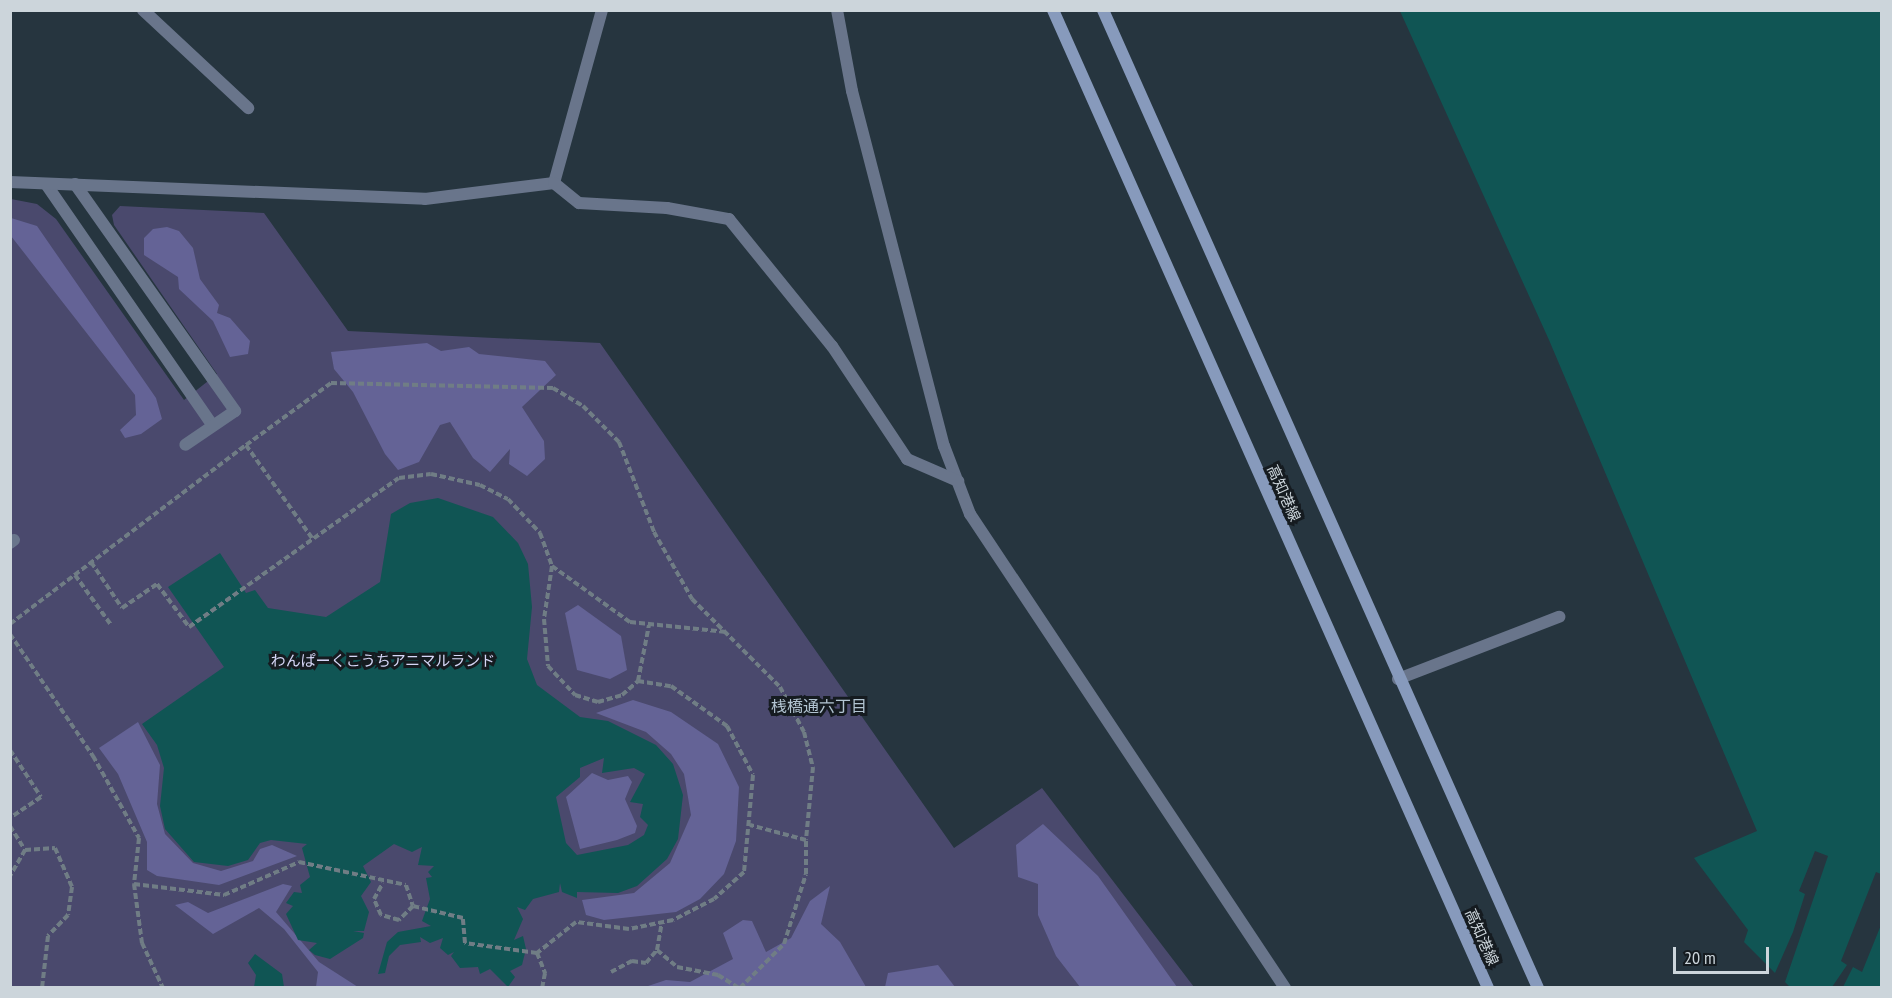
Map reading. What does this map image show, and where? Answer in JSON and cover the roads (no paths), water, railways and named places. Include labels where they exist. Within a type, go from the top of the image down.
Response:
[{"type":"main road","name":"高知港線","points":[[1053,10],[1488,987]]},
{"type":"main road","name":"高知港線","points":[[1103,10],[1398,679],[1538,987]]},
{"type":"street","points":[[143,10],[248,108]]},
{"type":"street","points":[[554,183],[602,10]]},
{"type":"street","points":[[837,10],[855,103],[958,482],[970,514],[1285,987]]},
{"type":"street","points":[[10,182],[425,199],[554,183],[579,203],[667,208],[729,219],[832,345],[907,459],[958,482]]},
{"type":"street","points":[[46,184],[212,426]]},
{"type":"street","points":[[75,184],[235,411],[184,445]]},
{"type":"street","points":[[1398,679],[1559,617]]},
{"type":"district","name":"桟橋通六丁目","points":[[819,706]]},
{"type":"park label","name":"わんぱーくこうちアニマルランド","points":[[383,661]]}]
